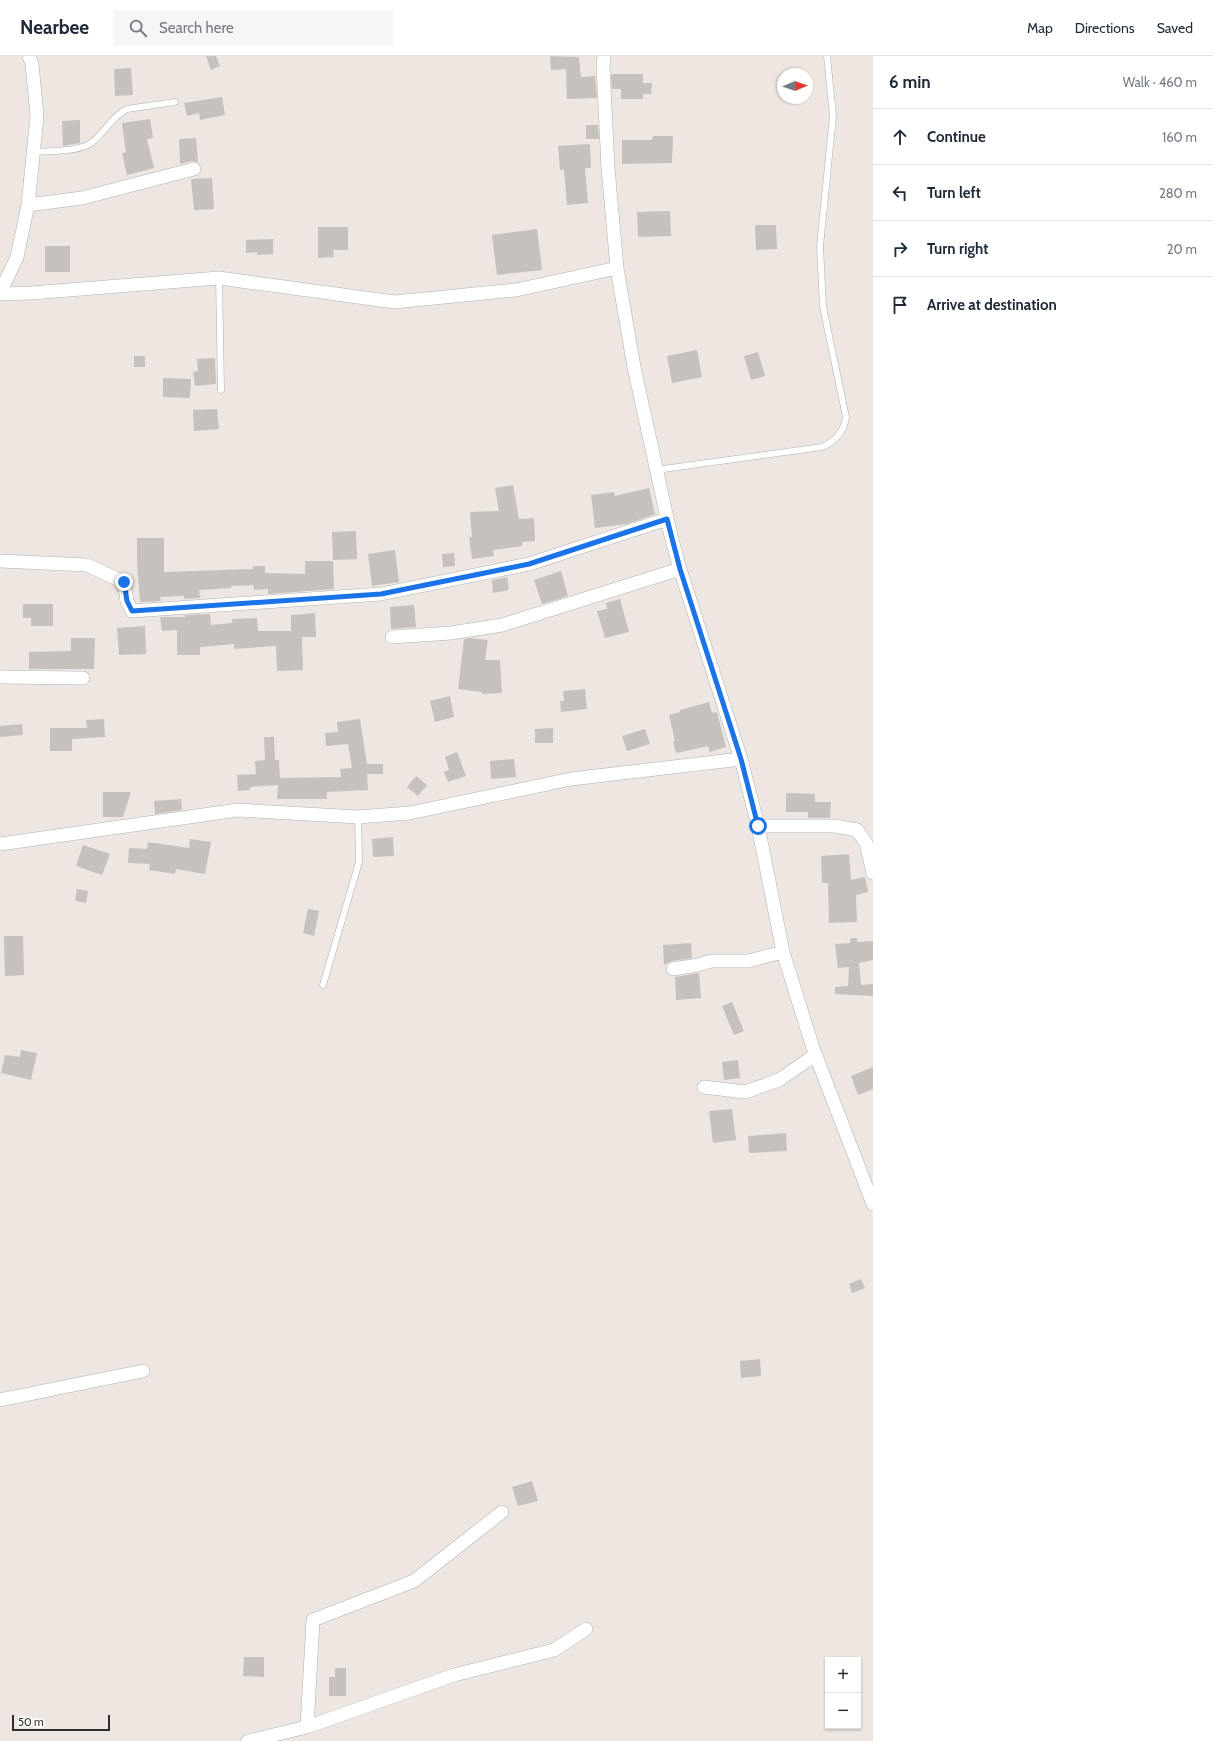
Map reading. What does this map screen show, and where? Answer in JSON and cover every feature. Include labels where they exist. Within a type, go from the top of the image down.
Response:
[{"type":"street","points":[[29,56],[32,64],[37,116],[28,204],[18,257],[0,294],[31,293],[219,278],[394,302],[516,290],[617,268]]},
{"type":"street","points":[[604,56],[603,66],[608,168],[617,268],[634,367],[667,519],[680,569],[741,759],[758,826],[783,952],[815,1055],[873,1204]]},
{"type":"street","points":[[28,204],[82,198],[194,169]]},
{"type":"street","points":[[0,561],[87,565],[124,582],[127,601],[132,611],[169,609],[381,594],[529,564],[667,519]]},
{"type":"street","points":[[392,637],[451,633],[502,624],[680,569]]},
{"type":"street","points":[[0,677],[83,678]]},
{"type":"street","points":[[0,844],[238,810],[358,817],[410,813],[570,779],[741,759]]},
{"type":"street","points":[[758,826],[835,826],[856,830],[869,843],[873,873]]},
{"type":"street","points":[[673,969],[698,965],[711,961],[748,961],[783,952]]},
{"type":"street","points":[[704,1087],[745,1092],[780,1080],[815,1055]]},
{"type":"street","points":[[0,1400],[143,1371]]},
{"type":"street","points":[[307,1726],[313,1620],[414,1581],[502,1512]]},
{"type":"street","points":[[248,1741],[307,1726],[454,1675],[554,1650],[586,1629]]},
{"type":"lane","points":[[656,470],[822,447],[835,440],[843,429],[846,417],[823,307],[821,253],[833,116],[827,56]]},
{"type":"lane","points":[[33,152],[83,147],[92,142],[112,119],[122,111],[175,102]]},
{"type":"lane","points":[[219,278],[221,390]]},
{"type":"lane","points":[[323,985],[359,862],[358,817]]},
{"type":"building","points":[[206,56],[216,56],[220,66],[211,70]]},
{"type":"building","points":[[550,56],[579,57],[581,77],[595,76],[597,98],[567,99],[566,69],[551,70]]},
{"type":"building","points":[[131,68],[133,95],[115,96],[114,69]]},
{"type":"building","points":[[643,74],[643,83],[652,83],[651,94],[643,94],[643,99],[621,99],[621,89],[612,89],[611,75]]},
{"type":"building","points":[[222,97],[225,115],[200,120],[199,113],[187,116],[184,103]]},
{"type":"building","points":[[150,119],[153,138],[147,139],[154,168],[127,175],[122,153],[126,152],[122,123]]},
{"type":"building","points":[[80,120],[80,143],[63,146],[62,121]]},
{"type":"building","points":[[586,125],[598,125],[599,139],[586,139]]},
{"type":"building","points":[[653,136],[673,136],[672,163],[622,164],[622,140],[652,140]]},
{"type":"building","points":[[196,138],[198,162],[192,161],[180,164],[179,139]]},
{"type":"building","points":[[590,144],[591,168],[585,168],[588,203],[567,205],[564,170],[560,170],[558,146]]},
{"type":"building","points":[[212,178],[214,209],[194,210],[191,179]]},
{"type":"building","points":[[670,211],[671,236],[638,237],[637,212]]},
{"type":"building","points":[[755,225],[776,225],[777,249],[756,250]]},
{"type":"building","points":[[318,227],[348,227],[348,250],[333,250],[334,257],[318,258]]},
{"type":"building","points":[[537,229],[542,270],[497,275],[492,235]]},
{"type":"building","points":[[273,239],[273,254],[257,255],[257,252],[246,253],[246,240]]},
{"type":"building","points":[[45,246],[70,246],[70,272],[45,272]]},
{"type":"building","points":[[697,350],[702,377],[672,383],[667,356]]},
{"type":"building","points":[[758,352],[765,376],[751,380],[744,356]]},
{"type":"building","points":[[134,356],[145,356],[145,367],[134,367]]},
{"type":"building","points":[[215,358],[216,384],[195,386],[193,372],[198,371],[197,359]]},
{"type":"building","points":[[163,378],[191,379],[190,398],[163,397]]},
{"type":"building","points":[[217,409],[219,429],[194,431],[193,410]]},
{"type":"building","points":[[513,485],[519,519],[534,518],[535,541],[522,542],[522,546],[493,550],[494,556],[472,559],[469,537],[472,537],[470,512],[499,511],[495,488]]},
{"type":"building","points":[[649,488],[655,514],[627,524],[595,528],[591,495],[614,492],[615,496]]},
{"type":"building","points":[[356,531],[357,559],[333,560],[332,532]]},
{"type":"building","points":[[137,538],[164,538],[164,572],[253,569],[253,566],[265,566],[265,573],[305,574],[305,561],[333,561],[334,589],[268,594],[268,589],[254,590],[253,585],[231,586],[231,588],[199,590],[200,598],[184,599],[184,596],[160,597],[161,601],[140,602],[137,564]]},
{"type":"building","points":[[395,550],[399,582],[372,586],[368,554]]},
{"type":"building","points":[[454,553],[455,566],[443,567],[442,554]]},
{"type":"building","points":[[561,571],[568,596],[542,604],[534,580]]},
{"type":"building","points":[[507,577],[509,590],[493,593],[492,580]]},
{"type":"building","points":[[620,599],[629,632],[605,638],[597,611],[607,609],[606,603]]},
{"type":"building","points":[[23,604],[53,604],[53,626],[31,626],[31,618],[23,618]]},
{"type":"building","points":[[414,605],[416,627],[391,629],[390,607]]},
{"type":"building","points":[[315,613],[316,637],[302,637],[303,670],[277,671],[276,646],[234,649],[234,644],[200,647],[200,655],[177,655],[177,630],[162,631],[160,617],[185,617],[185,615],[210,614],[211,625],[232,623],[232,619],[257,618],[258,631],[291,631],[291,615]]},
{"type":"building","points":[[145,626],[146,654],[119,655],[117,628]]},
{"type":"building","points":[[71,638],[95,638],[94,669],[29,669],[29,652],[71,651]]},
{"type":"building","points":[[470,638],[488,640],[485,660],[500,660],[502,693],[482,694],[482,692],[458,689],[464,639]]},
{"type":"building","points":[[585,689],[587,709],[561,712],[560,701],[564,701],[563,691]]},
{"type":"building","points":[[450,696],[454,717],[435,722],[430,701]]},
{"type":"building","points":[[709,702],[712,713],[717,712],[726,747],[710,752],[708,746],[676,753],[669,715],[680,712],[680,710]]},
{"type":"building","points":[[104,719],[105,737],[72,739],[72,751],[50,751],[50,728],[87,728],[86,720]]},
{"type":"building","points":[[360,719],[367,764],[383,764],[383,774],[367,774],[368,790],[327,792],[327,799],[277,799],[278,785],[250,787],[250,790],[238,791],[237,775],[256,774],[255,761],[265,760],[264,737],[274,737],[275,760],[279,760],[280,778],[341,777],[340,769],[352,768],[348,744],[326,746],[325,733],[338,732],[337,722]]},
{"type":"building","points":[[22,724],[23,735],[0,737],[0,726]]},
{"type":"building","points":[[553,728],[553,743],[535,743],[535,729]]},
{"type":"building","points":[[645,729],[650,744],[627,751],[622,736]]},
{"type":"building","points":[[457,752],[466,776],[448,782],[444,772],[449,770],[445,757]]},
{"type":"building","points":[[514,759],[516,777],[491,779],[490,761]]},
{"type":"building","points":[[416,776],[427,785],[418,796],[407,787]]},
{"type":"building","points":[[103,792],[131,792],[123,817],[103,817]]},
{"type":"building","points":[[786,793],[815,794],[815,802],[831,802],[830,818],[808,818],[808,812],[786,812]]},
{"type":"building","points":[[181,799],[182,810],[155,814],[154,801]]},
{"type":"building","points":[[393,837],[394,856],[373,857],[372,839]]},
{"type":"building","points":[[190,839],[211,842],[205,874],[176,869],[175,874],[149,870],[150,864],[128,863],[129,848],[147,849],[148,842],[189,848]]},
{"type":"building","points":[[83,845],[110,854],[102,875],[76,866]]},
{"type":"building","points":[[849,854],[851,880],[865,877],[868,892],[856,895],[857,922],[829,923],[828,883],[822,883],[821,856]]},
{"type":"building","points":[[77,889],[88,891],[86,903],[75,901]]},
{"type":"building","points":[[308,909],[319,911],[314,936],[303,933]]},
{"type":"building","points":[[4,936],[23,936],[24,975],[5,976]]},
{"type":"building","points":[[851,938],[857,938],[857,942],[873,941],[873,960],[859,963],[861,985],[873,984],[873,996],[835,994],[835,987],[848,986],[849,967],[838,968],[835,944],[850,943]]},
{"type":"building","points":[[691,943],[692,958],[672,961],[664,965],[663,945]]},
{"type":"building","points":[[699,973],[701,998],[676,1000],[675,977]]},
{"type":"building","points":[[732,1002],[744,1031],[734,1035],[722,1006]]},
{"type":"building","points":[[21,1050],[37,1053],[31,1080],[1,1073],[5,1055],[20,1057]]},
{"type":"building","points":[[738,1060],[740,1078],[724,1080],[722,1062]]},
{"type":"building","points":[[873,1067],[873,1089],[858,1095],[851,1076]]},
{"type":"building","points":[[732,1109],[736,1140],[713,1143],[709,1111]]},
{"type":"building","points":[[786,1133],[787,1151],[749,1153],[748,1136]]},
{"type":"building","points":[[861,1279],[865,1288],[852,1293],[849,1284]]},
{"type":"building","points":[[760,1359],[761,1376],[741,1378],[740,1361]]},
{"type":"building","points":[[532,1481],[538,1501],[518,1506],[512,1487]]},
{"type":"building","points":[[244,1657],[264,1657],[264,1677],[243,1676]]},
{"type":"building","points":[[335,1668],[346,1668],[346,1696],[329,1696],[329,1677],[335,1677]]},
{"type":"route","points":[[124,582],[127,601],[132,611],[381,594],[529,564],[667,519],[680,569],[741,759],[758,826]]}]
